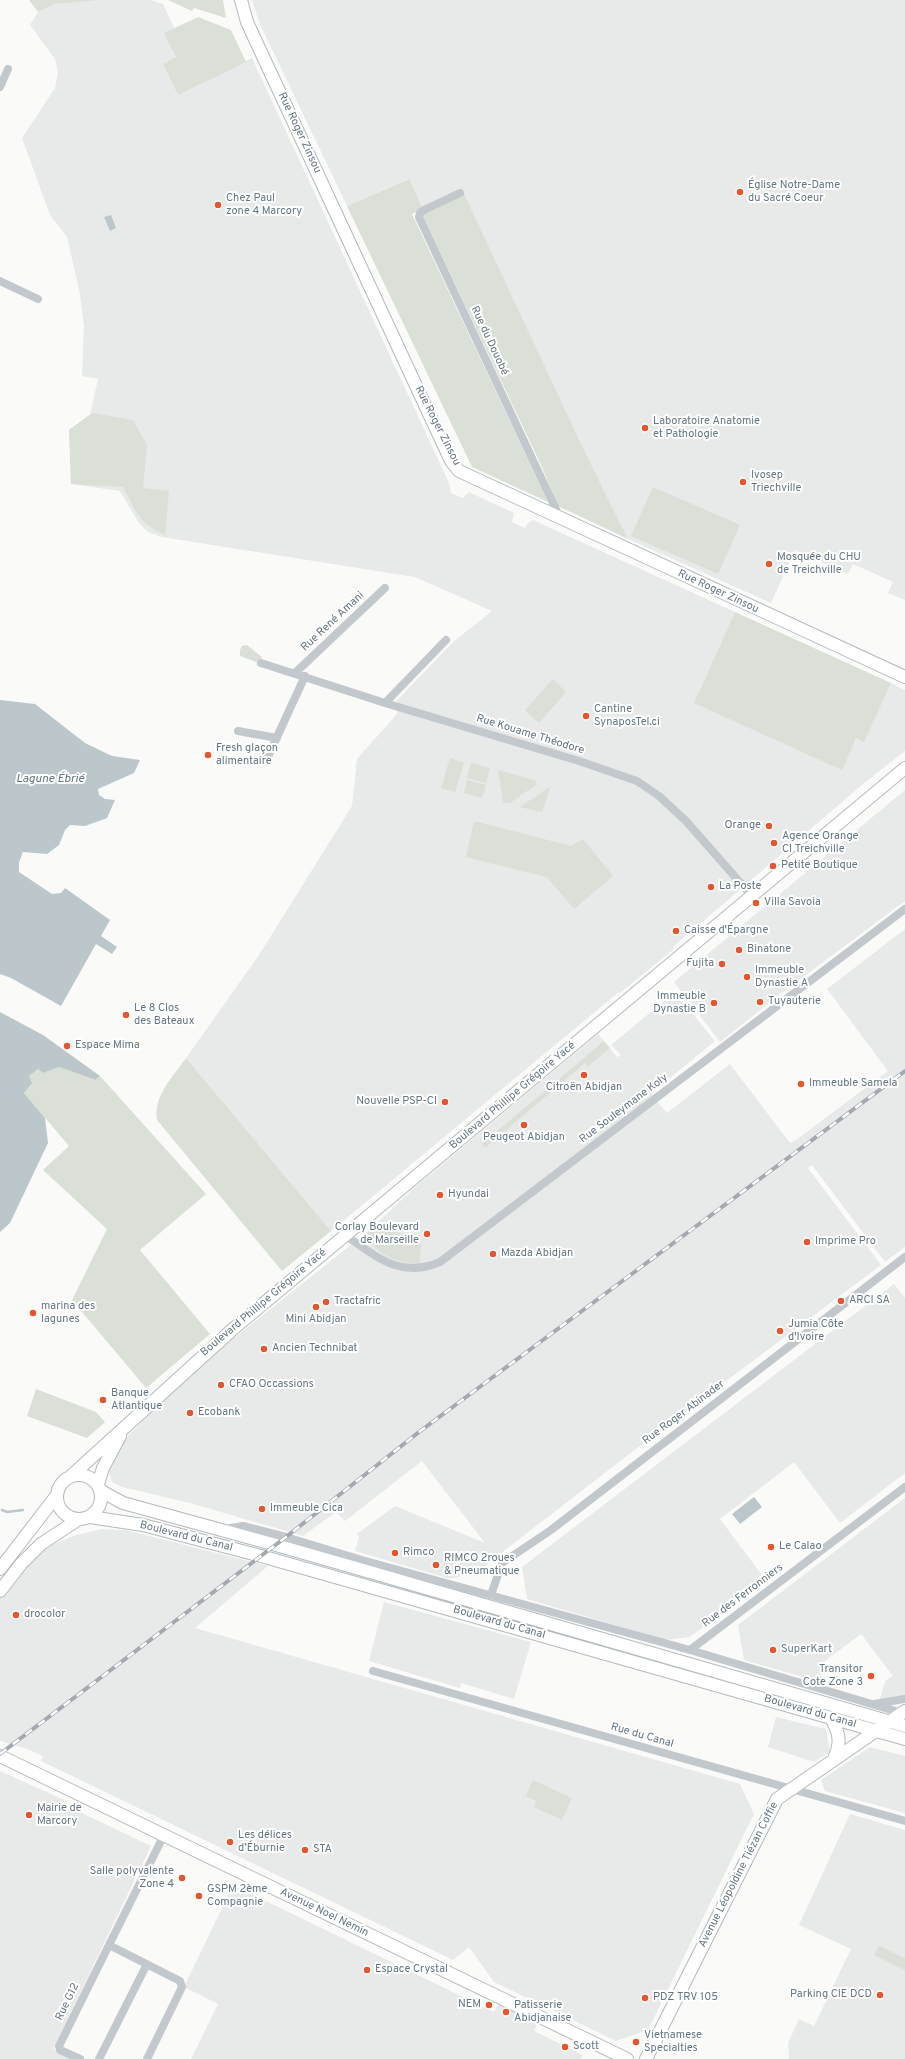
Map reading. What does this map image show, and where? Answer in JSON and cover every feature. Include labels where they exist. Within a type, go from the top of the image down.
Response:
[{"type":"main road","name":"Rue Roger Zinsou","points":[[241,0],[247,22],[451,461],[459,470],[468,476],[560,519],[905,677]]},
{"type":"main road","name":"Boulevard Phillipe Grégoire Yacé","points":[[70,1476],[233,1329],[905,768]]},
{"type":"main road","name":"Boulevard Phillipe Grégoire Yacé","points":[[100,1488],[105,1463],[124,1428]]},
{"type":"main road","points":[[0,1569],[57,1496],[61,1484],[70,1476],[89,1476],[100,1488],[100,1506],[85,1518],[41,1544],[21,1564],[0,1591]]},
{"type":"main road","name":"Boulevard du Canal","points":[[100,1488],[123,1503],[905,1726]]},
{"type":"main road","points":[[57,1496],[61,1509],[66,1515],[85,1518]]},
{"type":"main road","name":"Boulevard du Canal","points":[[85,1518],[144,1525],[254,1554],[905,1739]]},
{"type":"main road","name":"Avenue Léopoldine Tiézan Coffie","points":[[646,2059],[777,1799],[904,1713]]},
{"type":"main road","points":[[831,1718],[838,1730],[840,1739],[839,1748],[834,1759]]},
{"type":"main road","name":"Avenue Noel Nemin","points":[[0,1756],[627,2059]]},
{"type":"street","points":[[0,87],[8,69]]},
{"type":"street","name":"Rue du Douobé","points":[[460,193],[424,210],[420,213],[419,217],[560,519]]},
{"type":"street","points":[[0,281],[38,299]]},
{"type":"street","name":"Rue René Amani","points":[[295,673],[385,588]]},
{"type":"street","points":[[385,703],[446,640]]},
{"type":"street","name":"Rue Kouame Théodore","points":[[261,663],[385,703],[579,761],[637,781],[668,803],[686,821],[752,896]]},
{"type":"street","points":[[266,761],[305,676]]},
{"type":"street","points":[[238,731],[277,738]]},
{"type":"street","name":"Rue Souleymane Koly","points":[[345,1235],[397,1267],[422,1268],[440,1262],[905,910]]},
{"type":"street","name":"Rue Roger Abinader","points":[[491,1595],[502,1563],[551,1530],[905,1257]]},
{"type":"street","name":"Rue des Ferronniers","points":[[690,1650],[905,1487]]},
{"type":"street","name":"Boulevard du Canal","points":[[218,1530],[245,1526],[690,1650],[904,1713]]},
{"type":"street","name":"Rue du Canal","points":[[373,1670],[790,1790],[905,1821]]},
{"type":"street","points":[[871,1704],[905,1699]]},
{"type":"street","name":"Rue G12","points":[[80,2059],[60,2050],[59,2046],[164,1835]]},
{"type":"street","points":[[109,1945],[180,1981],[182,1987],[147,2059]]},
{"type":"street","points":[[99,2059],[147,1964]]},
{"type":"shaded area","points":[[29,0],[102,0],[55,4],[38,12]]},
{"type":"shaded area","points":[[102,0],[151,0],[163,4],[174,28],[165,33],[176,57],[163,64],[178,95],[252,58],[449,483],[451,493],[463,498],[469,492],[514,513],[512,522],[518,525],[525,528],[528,523],[533,520],[735,612],[698,694],[842,769],[856,738],[864,741],[891,683],[905,690],[905,751],[863,784],[673,947],[674,949],[620,993],[619,992],[331,1231],[186,1058],[259,955],[352,806],[357,759],[397,714],[397,700],[453,642],[492,611],[415,577],[162,537],[148,532],[139,523],[120,491],[71,484],[69,430],[90,415],[98,379],[82,376],[84,327],[80,294],[67,237],[50,215],[22,138],[55,88],[58,73],[55,59],[30,25],[38,12],[55,4]]},
{"type":"shaded area","points":[[168,0],[223,0],[226,18],[194,8],[192,11]]},
{"type":"shaded area","points":[[252,0],[905,0],[905,600],[888,593],[893,582],[853,564],[848,574],[795,550],[771,603],[628,539],[583,448],[462,191],[423,209],[408,179],[347,206],[259,22]]},
{"type":"shaded area","points":[[198,17],[231,30],[246,62],[178,95],[163,64],[176,57],[164,33]]},
{"type":"shaded area","points":[[409,179],[423,209],[412,214],[548,502],[472,467],[347,206]]},
{"type":"shaded area","points":[[464,194],[583,448],[628,539],[558,506],[542,467],[422,214]]},
{"type":"shaded area","points":[[92,413],[133,420],[147,445],[143,488],[169,491],[165,535],[149,526],[139,516],[123,487],[71,484],[69,430]]},
{"type":"shaded area","points":[[653,487],[740,525],[718,574],[631,536]]},
{"type":"shaded area","points":[[735,612],[891,683],[864,742],[856,738],[842,770],[694,703]]},
{"type":"shaded area","points":[[247,645],[262,657],[261,660],[256,662],[240,656],[242,646]]},
{"type":"shaded area","points":[[553,679],[566,692],[539,723],[525,710]]},
{"type":"shaded area","points":[[450,758],[464,763],[455,792],[441,788]]},
{"type":"shaded area","points":[[471,763],[490,768],[486,783],[467,778]]},
{"type":"shaded area","points":[[498,770],[534,780],[537,784],[510,803],[503,803]]},
{"type":"shaded area","points":[[467,780],[486,785],[482,798],[464,793]]},
{"type":"shaded area","points":[[551,786],[542,812],[520,807]]},
{"type":"shaded area","points":[[905,790],[905,901],[779,995],[720,1042],[674,982]]},
{"type":"shaded area","points":[[474,821],[571,846],[583,839],[613,876],[574,909],[547,877],[466,857]]},
{"type":"shaded area","points":[[905,929],[905,1247],[885,1262],[812,1165],[808,1168],[881,1265],[650,1438],[478,1571],[455,1578],[447,1578],[355,1551],[359,1537],[357,1534],[395,1506],[485,1543],[422,1461],[345,1521],[336,1512],[303,1536],[190,1503],[122,1487],[112,1482],[108,1470],[121,1443],[188,1375],[372,1228],[413,1189],[598,1034],[617,1057],[621,1055],[611,1045],[675,992],[715,1041],[652,1093],[654,1098],[667,1113],[730,1064],[790,1143],[796,1140],[888,1071],[827,989]]},
{"type":"shaded area","points":[[604,1041],[610,1048],[588,1066],[585,1063],[485,1148],[482,1144]]},
{"type":"shaded area","points":[[186,1058],[331,1231],[282,1271],[157,1120],[158,1103],[161,1095]]},
{"type":"shaded area","points":[[59,1067],[94,1080],[100,1076],[206,1194],[140,1250],[210,1334],[146,1388],[72,1300],[107,1229],[43,1170],[69,1146],[24,1093],[31,1083],[29,1076],[38,1069],[43,1073]]},
{"type":"shaded area","points":[[372,1228],[401,1233],[400,1235],[406,1242],[414,1235],[421,1244],[419,1264],[396,1260],[381,1252],[375,1247],[367,1233]]},
{"type":"shaded area","points":[[894,1284],[905,1298],[905,1473],[840,1523],[794,1462],[720,1519],[765,1579],[690,1637],[665,1640],[527,1599],[522,1567]]},
{"type":"shaded area","points":[[36,1389],[96,1412],[105,1422],[87,1438],[27,1416]]},
{"type":"shaded area","points":[[905,1498],[905,1696],[880,1699],[885,1681],[893,1676],[861,1634],[825,1661],[820,1682],[744,1660],[738,1625]]},
{"type":"shaded area","points":[[102,1529],[125,1530],[268,1566],[195,1628],[740,1784],[754,1814],[648,2030],[616,2041],[494,1982],[469,1947],[453,1960],[41,1761],[43,1756],[27,1749],[0,1741],[0,1596],[36,1555],[54,1544],[73,1536]]},
{"type":"shaded area","points":[[384,1602],[531,1642],[514,1699],[461,1683],[460,1688],[369,1661]]},
{"type":"shaded area","points":[[776,1717],[826,1729],[830,1752],[814,1762],[768,1747]]},
{"type":"shaded area","points":[[870,1747],[905,1756],[905,1813],[825,1791],[821,1780]]},
{"type":"shaded area","points":[[0,1771],[64,1800],[63,1804],[151,1846],[53,2049],[74,2059],[0,2059]]},
{"type":"shaded area","points":[[533,1780],[572,1798],[562,1820],[534,1807],[536,1801],[526,1796]]},
{"type":"shaded area","points":[[850,1814],[905,1830],[905,2059],[789,2059],[788,2043],[799,2019],[814,2026],[851,1949],[799,1925]]},
{"type":"shaded area","points":[[233,1885],[494,2012],[498,2004],[538,2023],[534,2031],[583,2055],[580,2059],[191,2059],[218,2004],[184,1987]]},
{"type":"shaded area","points":[[879,1946],[905,1958],[905,1970],[874,1955]]},
{"type":"water","points":[[111,215],[116,228],[110,231],[104,217]]},
{"type":"water","name":"Lagune Ébrié","points":[[0,700],[35,704],[85,743],[112,756],[140,760],[134,773],[98,789],[99,795],[105,799],[115,800],[107,818],[85,826],[70,825],[65,830],[59,845],[47,854],[23,852],[19,862],[19,872],[52,894],[61,893],[65,888],[110,920],[101,936],[117,947],[112,954],[96,944],[61,1006],[11,978],[0,974]]},
{"type":"water","points":[[0,1012],[43,1035],[100,1076],[95,1080],[59,1067],[43,1073],[38,1069],[29,1076],[32,1083],[24,1093],[45,1118],[48,1143],[10,1223],[0,1232]]},
{"type":"water","points":[[754,1497],[762,1507],[740,1524],[732,1514]]},
{"type":"waterway","points":[[2,1510],[7,1512],[23,1510]]},
{"type":"railway","points":[[0,1754],[286,1537],[419,1432],[905,1071]]},
{"type":"place","name":"Église Notre-Dame du Sacré Coeur","points":[[740,192]]},
{"type":"place","name":"Chez Paul zone 4 Marcory","points":[[218,205]]},
{"type":"place","name":"Laboratoire Anatomie et Pathologie","points":[[645,428]]},
{"type":"place","name":"Ivosep Triechville","points":[[743,482]]},
{"type":"place","name":"Mosquée du CHU de Treichville","points":[[769,564]]},
{"type":"place","name":"Cantine SynaposTel.ci","points":[[586,716]]},
{"type":"place","name":"Fresh glaçon alimentaire","points":[[208,755]]},
{"type":"place","name":"Orange","points":[[769,826]]},
{"type":"place","name":"Agence Orange CI Treichville","points":[[774,843]]},
{"type":"place","name":"Petite Boutique","points":[[773,866]]},
{"type":"place","name":"La Poste","points":[[711,887]]},
{"type":"place","name":"Villa Savoia","points":[[756,903]]},
{"type":"place","name":"Caisse d'Épargne","points":[[676,931]]},
{"type":"place","name":"Binatone","points":[[739,950]]},
{"type":"place","name":"Fujita","points":[[722,964]]},
{"type":"place","name":"Immeuble Dynastie A","points":[[747,977]]},
{"type":"place","name":"Tuyauterie","points":[[760,1002]]},
{"type":"place","name":"Immeuble Dynastie B","points":[[714,1003]]},
{"type":"place","name":"Le 8 Clos des Bateaux","points":[[126,1015]]},
{"type":"place","name":"Espace Mima","points":[[67,1046]]},
{"type":"place","name":"Citroën Abidjan","points":[[584,1075]]},
{"type":"place","name":"Immeuble Samela","points":[[801,1084]]},
{"type":"place","name":"Nouvelle PSP-CI","points":[[445,1102]]},
{"type":"place","name":"Peugeot Abidjan","points":[[524,1125]]},
{"type":"place","name":"Hyundai","points":[[440,1195]]},
{"type":"place","name":"Corlay Boulevard de Marseille","points":[[427,1234]]},
{"type":"place","name":"Imprime Pro","points":[[807,1242]]},
{"type":"place","name":"Mazda Abidjan","points":[[493,1254]]},
{"type":"place","name":"ARCI SA","points":[[841,1301]]},
{"type":"place","name":"Tractafric","points":[[326,1302]]},
{"type":"place","name":"Mini Abidjan","points":[[316,1307]]},
{"type":"place","name":"marina des lagunes","points":[[33,1313]]},
{"type":"place","name":"Jumia Côte d'Ivoire","points":[[780,1331]]},
{"type":"place","name":"Ancien Technibat","points":[[264,1349]]},
{"type":"place","name":"CFAO Occassions","points":[[221,1385]]},
{"type":"place","name":"Banque Atlantique","points":[[103,1400]]},
{"type":"place","name":"Ecobank","points":[[190,1413]]},
{"type":"place","name":"Immeuble Cica","points":[[262,1509]]},
{"type":"place","name":"Le Calao","points":[[771,1547]]},
{"type":"place","name":"Rimco","points":[[395,1553]]},
{"type":"place","name":"RIMCO 2roues & Pneumatique","points":[[436,1565]]},
{"type":"place","name":"drocolor","points":[[16,1615]]},
{"type":"place","name":"SuperKart","points":[[773,1650]]},
{"type":"place","name":"Transitor Cote Zone 3","points":[[871,1676]]},
{"type":"place","name":"Mairie de Marcory","points":[[29,1815]]},
{"type":"place","name":"Les délices d’Éburnie","points":[[230,1842]]},
{"type":"place","name":"STA","points":[[305,1850]]},
{"type":"place","name":"Salle polyvalente Zone 4","points":[[182,1878]]},
{"type":"place","name":"GSPM 2ème Compagnie","points":[[199,1896]]},
{"type":"place","name":"Espace Crystal","points":[[367,1970]]},
{"type":"place","name":"Parking CIE DCD","points":[[880,1995]]},
{"type":"place","name":"PDZ TRV 105","points":[[645,1998]]},
{"type":"place","name":"NEM","points":[[489,2005]]},
{"type":"place","name":"Patisserie Abidjanaise","points":[[506,2012]]},
{"type":"place","name":"Vietnamese Specialties","points":[[636,2042]]},
{"type":"place","name":"Scott","points":[[565,2047]]}]
